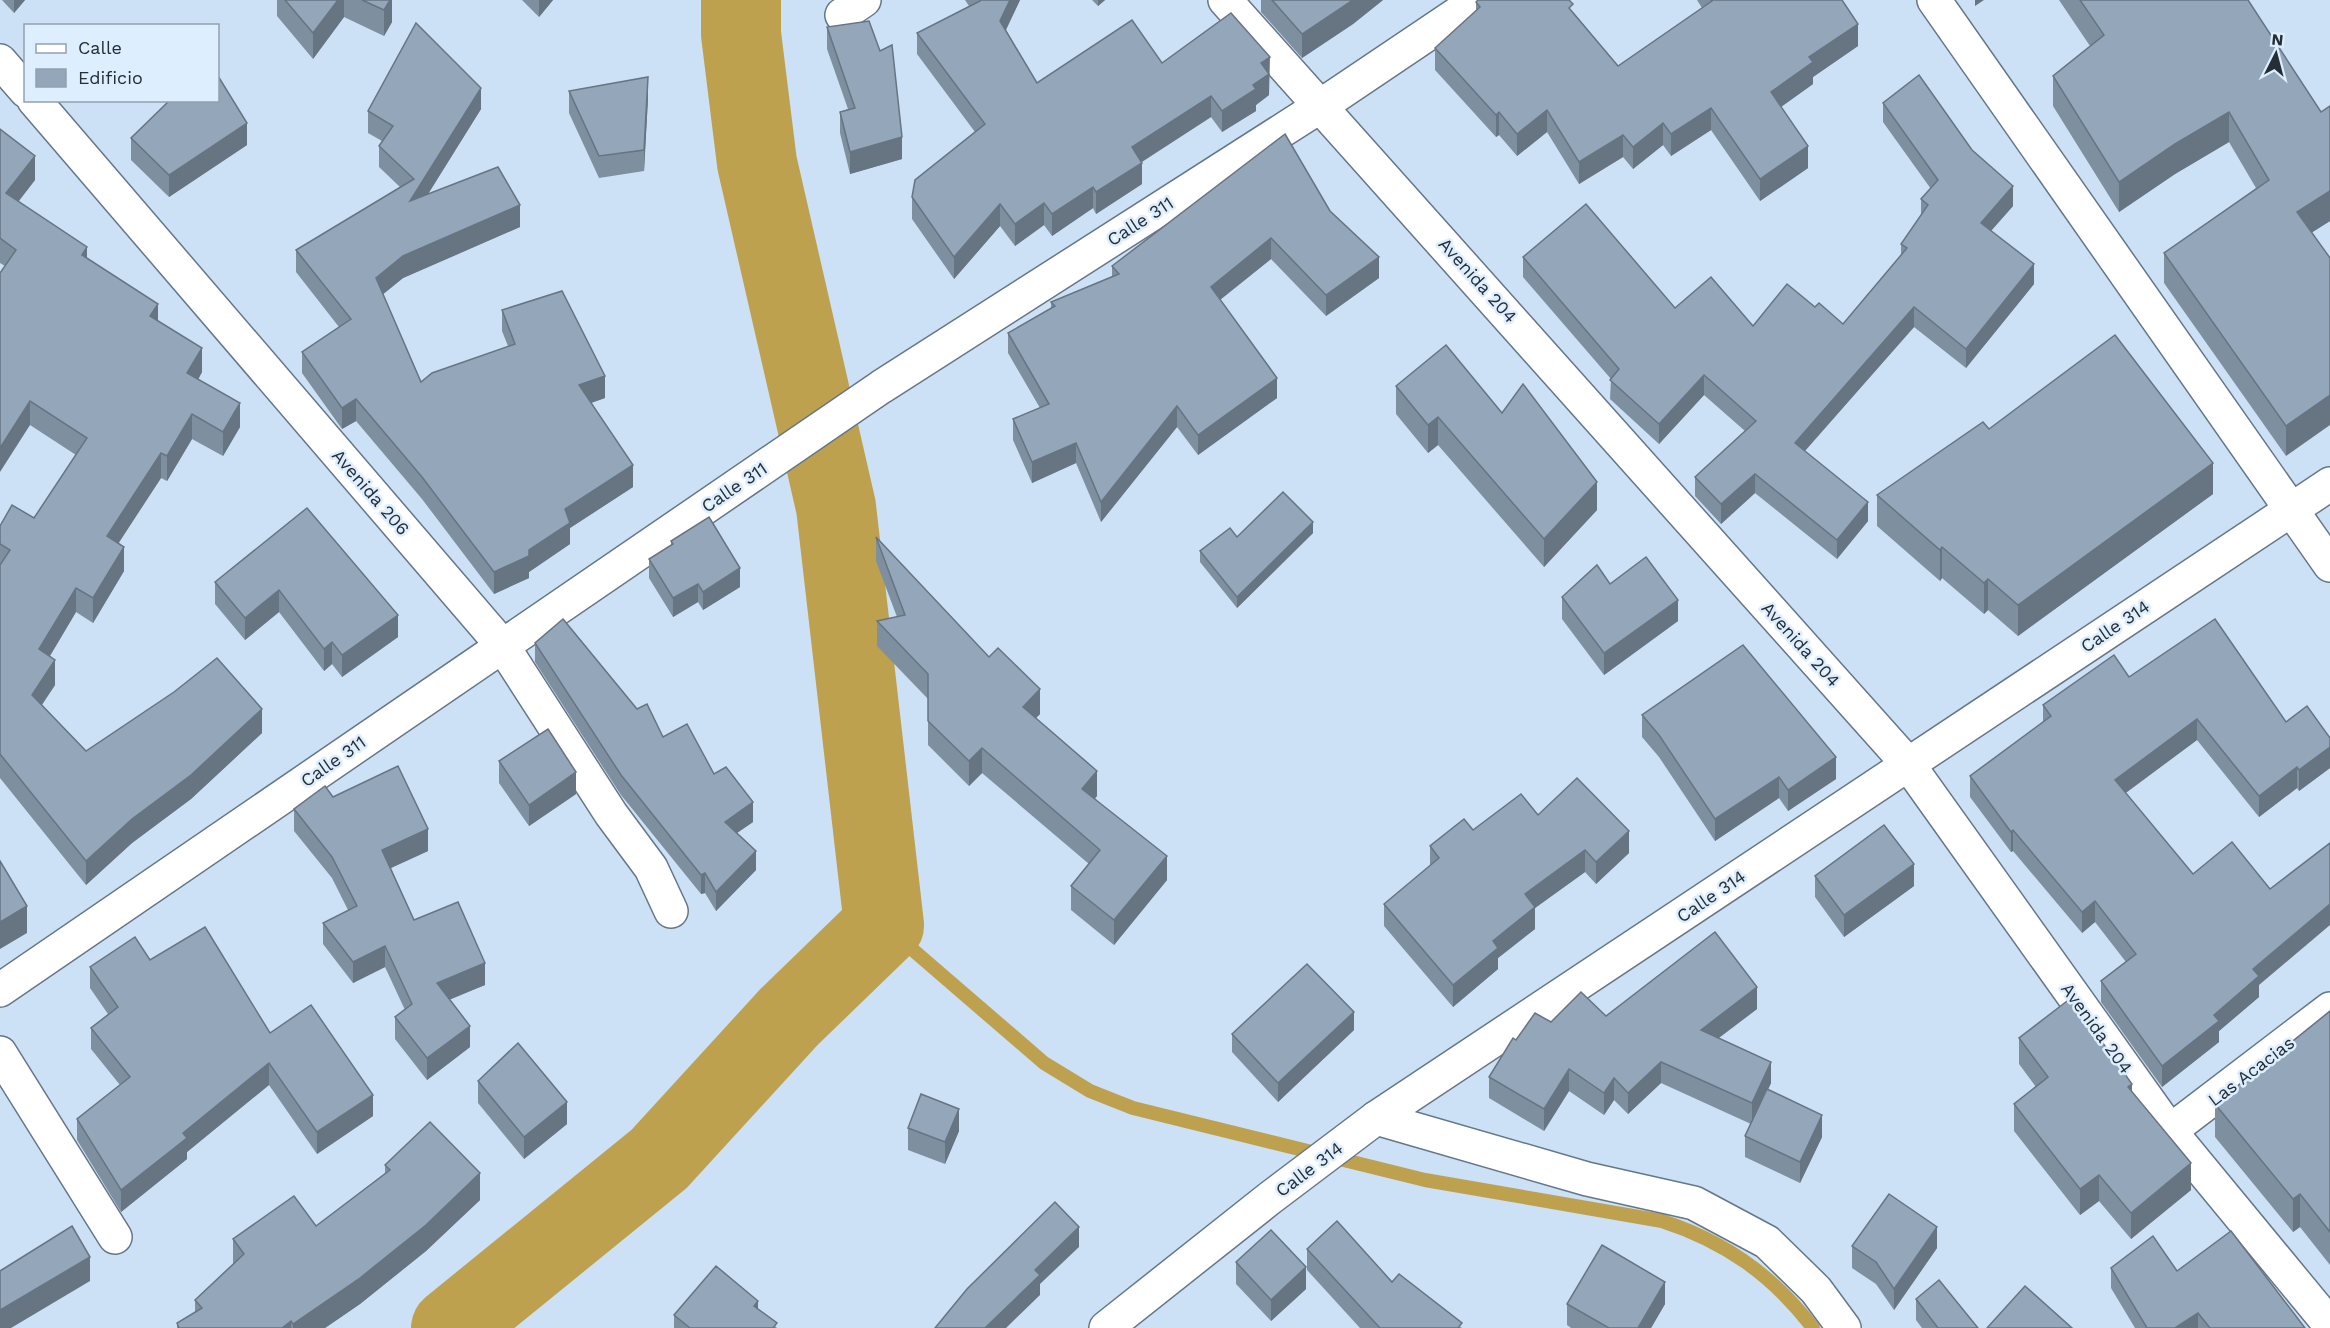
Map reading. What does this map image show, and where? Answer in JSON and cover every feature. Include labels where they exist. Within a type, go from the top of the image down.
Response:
[{"type":"street","name":"Avenida 204","points":[[1225,0],[1322,105],[1908,764],[2170,1131],[2330,1325]]},
{"type":"street","name":"Calle 311","points":[[0,990],[881,387],[1322,105],[1478,0]]},
{"type":"street","points":[[1934,0],[2330,565]]},
{"type":"street","points":[[0,61],[24,89]]},
{"type":"street","name":"Avenida 206","points":[[36,102],[502,645],[612,814],[651,868],[671,911]]},
{"type":"street","name":"Calle 314","points":[[1106,1328],[1270,1198],[1376,1118],[2330,483]]},
{"type":"street","name":"Las Acacias","points":[[2170,1131],[2330,1009]]},
{"type":"street","points":[[0,1053],[115,1237]]},
{"type":"street","points":[[1376,1118],[1587,1179],[1694,1203],[1767,1242],[1816,1290],[1844,1328]]},
{"type":"building","points":[[285,0],[338,0],[313,33]]},
{"type":"building","points":[[362,0],[390,0],[384,10]]},
{"type":"building","points":[[980,0],[1010,0],[1000,21],[1037,83],[1132,20],[1162,63],[1231,13],[1270,57],[1261,63],[1269,74],[1253,85],[1256,89],[1222,111],[1211,96],[1132,147],[1142,163],[1096,192],[1093,187],[1052,214],[1044,203],[1015,224],[1000,204],[954,257],[912,197],[915,180],[985,124],[917,33]]},
{"type":"building","points":[[1272,0],[1353,0],[1302,34]]},
{"type":"building","points":[[1478,0],[1569,0],[1573,4],[1569,8],[1618,66],[1711,0],[1842,0],[1858,24],[1809,57],[1813,62],[1771,92],[1808,146],[1760,179],[1711,108],[1671,134],[1663,123],[1633,147],[1623,135],[1579,162],[1547,110],[1517,134],[1499,112],[1496,115],[1435,48],[1480,7],[1476,2]]},
{"type":"building","points":[[2080,0],[2248,0],[2321,112],[2330,106],[2330,191],[2297,212],[2330,258],[2330,395],[2286,426],[2164,253],[2269,180],[2229,112],[2175,144],[2119,182],[2053,76],[2104,35]]},
{"type":"building","points":[[869,21],[880,51],[892,45],[902,137],[850,152],[840,112],[855,108],[827,27]]},
{"type":"building","points":[[416,23],[481,88],[410,201],[498,167],[520,205],[403,256],[376,278],[421,382],[432,373],[515,344],[502,310],[562,291],[605,376],[579,385],[633,465],[565,509],[570,523],[529,550],[529,556],[494,572],[422,477],[356,399],[342,408],[302,352],[351,319],[296,250],[414,179],[379,146],[393,126],[368,111]]},
{"type":"building","points":[[1919,75],[1972,150],[2013,186],[1981,223],[2034,264],[1966,349],[1914,307],[1795,443],[1868,502],[1837,540],[1755,474],[1721,504],[1695,477],[1756,421],[1704,375],[1659,424],[1610,380],[1619,369],[1523,257],[1586,204],[1675,308],[1711,277],[1753,326],[1787,284],[1815,307],[1819,303],[1843,324],[1907,248],[1901,244],[1928,205],[1921,199],[1938,180],[1883,103]]},
{"type":"building","points":[[648,77],[644,150],[599,156],[569,91]]},
{"type":"building","points":[[219,78],[247,123],[169,175],[131,138],[168,102],[219,102]]},
{"type":"building","points":[[0,129],[35,156],[6,193],[87,247],[82,255],[158,304],[150,316],[202,348],[187,373],[240,403],[223,432],[192,414],[167,456],[161,453],[107,536],[124,547],[93,598],[76,588],[39,649],[55,660],[32,695],[86,751],[174,692],[217,658],[262,709],[191,775],[132,819],[86,861],[0,754],[0,565],[10,550],[0,544],[0,526],[12,505],[34,518],[87,438],[30,401],[0,448],[0,273],[16,250],[0,238]]},
{"type":"building","points":[[1285,134],[1330,211],[1379,257],[1326,295],[1271,238],[1211,287],[1277,378],[1198,435],[1177,406],[1101,502],[1076,443],[1032,462],[1013,419],[1049,404],[1008,333],[1055,306],[1051,302],[1119,274],[1112,266]]},
{"type":"building","points":[[2115,335],[2213,463],[2018,605],[1988,579],[1984,583],[1942,547],[1940,550],[1877,495],[1983,422],[1989,429]]},
{"type":"building","points":[[1446,345],[1502,413],[1523,384],[1597,482],[1544,539],[1438,417],[1428,425],[1396,386]]},
{"type":"building","points":[[1283,492],[1313,522],[1237,597],[1200,551],[1230,528],[1237,537]]},
{"type":"building","points":[[307,508],[398,615],[342,655],[332,642],[324,649],[279,590],[245,618],[215,582]]},
{"type":"building","points":[[709,517],[740,568],[703,592],[698,584],[673,598],[649,559],[673,544],[671,541]]},
{"type":"building","points":[[876,537],[989,657],[998,648],[1040,689],[1023,707],[1097,771],[1082,789],[1167,856],[1114,920],[1071,886],[1100,850],[982,748],[969,761],[928,721],[928,674],[877,621],[905,615]]},
{"type":"building","points":[[1646,557],[1678,600],[1604,653],[1562,597],[1597,565],[1610,584]]},
{"type":"building","points":[[563,619],[637,709],[647,704],[663,737],[687,724],[714,774],[726,767],[753,802],[725,822],[756,851],[716,892],[705,873],[701,875],[621,775],[535,643]]},
{"type":"building","points":[[2215,619],[2286,722],[2307,706],[2330,738],[2330,747],[2299,770],[2297,767],[2259,796],[2197,719],[2115,780],[2193,874],[2232,842],[2270,889],[2330,843],[2330,904],[2253,969],[2259,976],[2214,1015],[2219,1021],[2162,1066],[2101,981],[2136,954],[2095,901],[2082,912],[2013,830],[2011,832],[1970,776],[2051,716],[2043,705],[2114,655],[2129,677]]},
{"type":"building","points":[[1743,645],[1836,757],[1788,790],[1779,777],[1715,819],[1659,735],[1642,715]]},
{"type":"building","points":[[548,729],[576,772],[529,805],[499,761]]},
{"type":"building","points":[[398,766],[428,829],[382,850],[414,920],[458,902],[485,963],[437,983],[470,1026],[427,1058],[395,1017],[412,1004],[385,946],[353,962],[323,923],[357,906],[332,857],[294,809],[325,786],[333,797]]},
{"type":"building","points":[[1577,778],[1629,831],[1596,862],[1585,850],[1525,894],[1535,907],[1493,941],[1498,948],[1453,985],[1384,904],[1439,858],[1430,846],[1464,819],[1473,830],[1521,794],[1538,815]]},
{"type":"building","points":[[1884,825],[1914,864],[1844,915],[1815,876]]},
{"type":"building","points":[[0,861],[27,906],[0,922]]},
{"type":"building","points":[[205,927],[270,1033],[311,1005],[373,1095],[317,1132],[269,1063],[183,1133],[187,1138],[121,1190],[77,1119],[130,1077],[91,1028],[118,1007],[90,967],[135,937],[150,960]]},
{"type":"building","points":[[1715,932],[1757,987],[1701,1030],[1771,1062],[1752,1103],[1661,1062],[1628,1093],[1614,1078],[1604,1093],[1569,1069],[1544,1109],[1489,1077],[1513,1038],[1516,1040],[1535,1013],[1551,1022],[1581,992],[1606,1016]]},
{"type":"building","points":[[1307,964],[1354,1012],[1278,1083],[1232,1034]]},
{"type":"building","points":[[2071,998],[2132,1084],[2128,1087],[2191,1163],[2131,1213],[2099,1175],[2080,1189],[2014,1104],[2048,1077],[2019,1038]]},
{"type":"building","points":[[2330,1011],[2330,1232],[2300,1194],[2293,1199],[2215,1104]]},
{"type":"building","points":[[518,1043],[567,1102],[524,1137],[478,1081]]},
{"type":"building","points":[[1767,1089],[1822,1115],[1800,1162],[1745,1136]]},
{"type":"building","points":[[921,1094],[959,1109],[945,1142],[908,1128]]},
{"type":"building","points":[[430,1122],[480,1173],[426,1225],[360,1278],[293,1324],[291,1321],[282,1328],[179,1328],[177,1323],[202,1308],[195,1300],[244,1254],[233,1239],[294,1196],[316,1226],[390,1170],[385,1165]]},
{"type":"building","points":[[1889,1194],[1937,1227],[1894,1289],[1876,1262],[1852,1246]]},
{"type":"building","points":[[1055,1202],[1079,1227],[1035,1270],[1040,1275],[985,1328],[935,1328],[967,1289]]},
{"type":"building","points":[[1337,1221],[1392,1282],[1399,1274],[1462,1323],[1458,1328],[1380,1328],[1307,1249]]},
{"type":"building","points":[[72,1226],[90,1257],[0,1310],[0,1271]]},
{"type":"building","points":[[1271,1230],[1306,1267],[1271,1300],[1236,1262]]},
{"type":"building","points":[[2231,1231],[2305,1328],[2210,1328],[2198,1313],[2175,1328],[2147,1328],[2111,1268],[2153,1236],[2177,1271]]},
{"type":"building","points":[[1602,1245],[1665,1282],[1638,1328],[1609,1328],[1567,1304]]},
{"type":"building","points":[[716,1266],[758,1301],[754,1306],[777,1323],[773,1328],[690,1328],[674,1315]]},
{"type":"building","points":[[1939,1280],[1978,1328],[1938,1328],[1916,1299]]},
{"type":"building","points":[[2025,1286],[2072,1328],[1987,1328]]},
{"type":"waterway","points":[[451,1328],[659,1159],[789,1017],[884,925],[836,507],[757,163],[741,34],[741,0]]},
{"type":"waterway","points":[[884,925],[1044,1063],[1090,1091],[1133,1108],[1425,1180],[1662,1221],[1706,1239],[1746,1262],[1781,1292],[1813,1328]]}]
